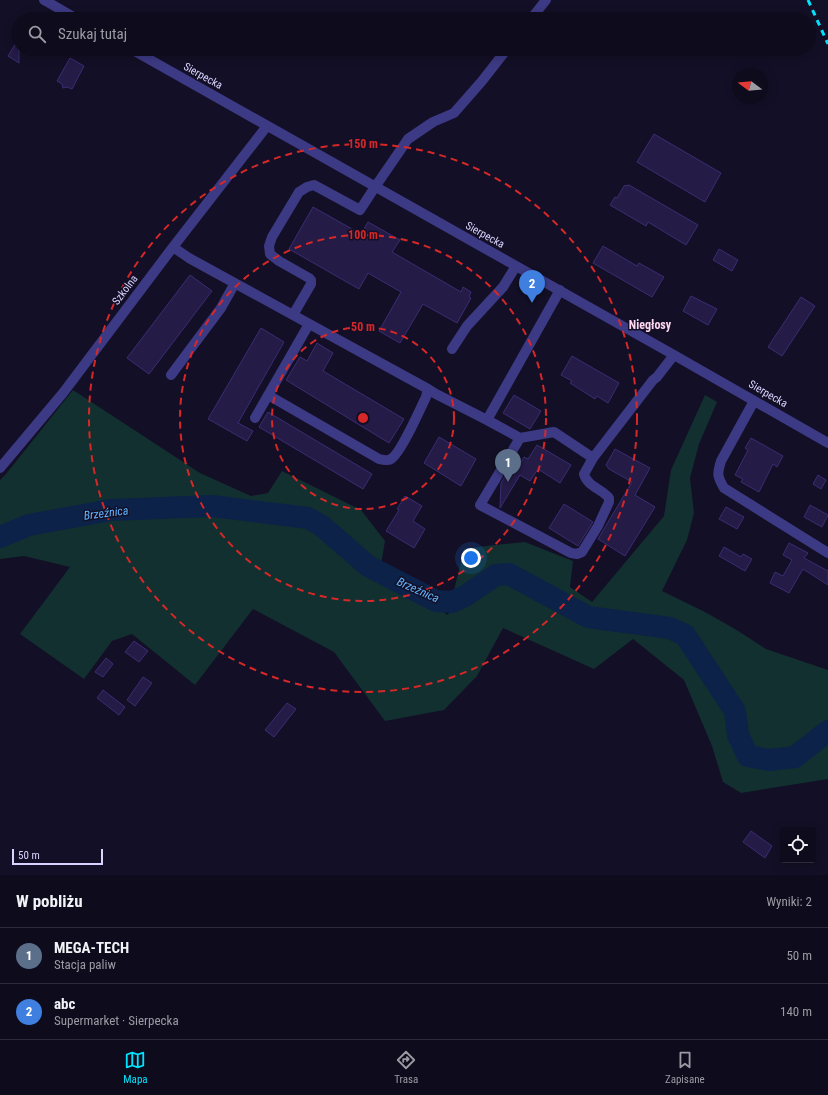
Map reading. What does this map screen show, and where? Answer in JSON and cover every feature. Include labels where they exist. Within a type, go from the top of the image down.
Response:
[{"type":"street","points":[[44,0],[65,12]]},
{"type":"street","points":[[537,12],[546,0]]},
{"type":"street","name":"Sierpecka","points":[[142,56],[560,290],[828,443]]},
{"type":"street","points":[[293,315],[311,284],[311,280],[270,254],[269,246],[272,237],[299,192],[314,185],[360,210],[408,139],[433,122],[454,113],[502,56]]},
{"type":"street","name":"Szkolna","points":[[0,468],[63,393],[173,247],[267,126]]},
{"type":"street","points":[[173,247],[189,258],[436,394],[520,438],[554,432],[593,458]]},
{"type":"street","points":[[452,349],[467,326],[503,287],[516,266]]},
{"type":"street","points":[[171,375],[221,308],[235,283]]},
{"type":"street","points":[[487,420],[560,290]]},
{"type":"street","points":[[255,418],[309,324]]},
{"type":"street","points":[[520,438],[480,505],[571,553],[577,554],[582,552],[598,526],[609,502],[609,498],[588,482],[585,479],[584,474],[593,458],[674,355]]},
{"type":"street","points":[[268,395],[379,459],[391,460],[399,451],[426,397],[428,389]]},
{"type":"street","points":[[754,401],[721,460],[718,470],[719,479],[724,488],[828,553]]},
{"type":"green space","points":[[73,390],[200,473],[251,496],[268,493],[282,471],[361,510],[385,541],[378,583],[405,588],[448,615],[464,549],[525,542],[573,561],[570,587],[592,602],[664,516],[671,470],[705,395],[717,402],[699,444],[690,478],[694,513],[687,540],[662,591],[705,612],[766,649],[828,670],[828,779],[741,793],[723,782],[712,746],[684,680],[633,639],[594,669],[503,628],[477,676],[444,710],[385,721],[334,652],[253,609],[195,685],[132,634],[112,641],[84,679],[20,634],[70,567],[24,556],[0,559],[0,480]]},
{"type":"building","points":[[12,49],[12,56],[19,56],[19,63],[8,56]]},
{"type":"building","points":[[70,58],[84,66],[72,89],[67,87],[63,88],[62,84],[57,81]]},
{"type":"building","points":[[654,134],[721,173],[705,202],[637,162]]},
{"type":"building","points":[[629,185],[698,225],[686,245],[648,222],[646,226],[610,205],[615,197],[617,198],[624,186]]},
{"type":"building","points":[[313,207],[361,234],[368,222],[400,240],[392,252],[461,292],[463,287],[471,292],[469,297],[471,298],[457,323],[423,304],[400,343],[379,331],[401,292],[368,273],[359,289],[289,249]]},
{"type":"building","points":[[603,246],[637,266],[639,263],[664,277],[652,297],[593,263]]},
{"type":"building","points":[[719,249],[738,260],[732,271],[713,260]]},
{"type":"building","points":[[190,275],[212,291],[149,374],[127,358]]},
{"type":"building","points":[[691,296],[717,309],[708,325],[683,311]]},
{"type":"building","points":[[801,297],[815,306],[782,356],[768,347]]},
{"type":"building","points":[[261,328],[284,342],[238,423],[253,431],[247,441],[208,419]]},
{"type":"building","points":[[317,343],[333,353],[323,371],[404,419],[389,443],[286,380],[300,357],[307,361]]},
{"type":"building","points":[[572,356],[619,383],[608,403],[597,396],[595,399],[570,383],[572,381],[561,375]]},
{"type":"building","points":[[514,395],[541,411],[530,429],[503,413]]},
{"type":"building","points":[[268,412],[372,474],[363,489],[259,427]]},
{"type":"building","points":[[439,437],[476,459],[461,486],[424,463]]},
{"type":"building","points":[[751,438],[783,456],[777,467],[773,464],[759,492],[741,482],[743,479],[735,475],[748,450],[745,448]]},
{"type":"building","points":[[537,445],[571,465],[560,483],[538,469],[530,481],[520,475],[500,508],[501,483],[511,466],[516,470],[524,457],[528,459]]},
{"type":"building","points":[[615,449],[650,468],[635,495],[655,507],[625,556],[598,539],[632,482],[609,469],[606,465]]},
{"type":"building","points":[[818,475],[826,480],[821,489],[813,484]]},
{"type":"building","points":[[405,496],[422,506],[413,521],[425,529],[414,548],[386,531],[399,510],[397,509]]},
{"type":"building","points":[[564,504],[593,522],[578,546],[549,528]]},
{"type":"building","points":[[810,505],[828,515],[822,527],[804,517]]},
{"type":"building","points":[[726,507],[744,517],[737,529],[719,519]]},
{"type":"building","points":[[789,543],[808,553],[804,558],[828,571],[828,585],[803,569],[789,593],[770,583],[775,572],[783,576],[792,560],[783,555]]},
{"type":"building","points":[[724,547],[741,557],[743,554],[752,559],[745,571],[719,556]]},
{"type":"building","points":[[134,641],[148,651],[139,662],[125,652]]},
{"type":"building","points":[[106,658],[113,664],[103,677],[95,672]]},
{"type":"building","points":[[143,677],[152,683],[135,706],[127,700]]},
{"type":"building","points":[[103,690],[125,707],[119,715],[97,698]]},
{"type":"building","points":[[287,703],[296,709],[274,737],[265,730]]},
{"type":"building","points":[[751,831],[772,846],[765,858],[743,842]]},
{"type":"waterway","name":"Brzeźnica","points":[[0,537],[29,525],[111,510],[212,506],[308,518],[322,526],[368,566],[436,601],[452,602],[465,596],[496,575],[509,574],[588,617],[670,628],[685,635],[735,711],[738,735],[748,756],[769,760],[795,757],[828,731]]},
{"type":"railway","points":[[808,0],[813,12]]},
{"type":"railway","points":[[816,18],[828,44]]},
{"type":"place","name":"abc","points":[[532,303]]},
{"type":"place","name":"MEGA-TECH","points":[[508,482]]},
{"type":"district","name":"Niegłosy","points":[[650,325]]}]
